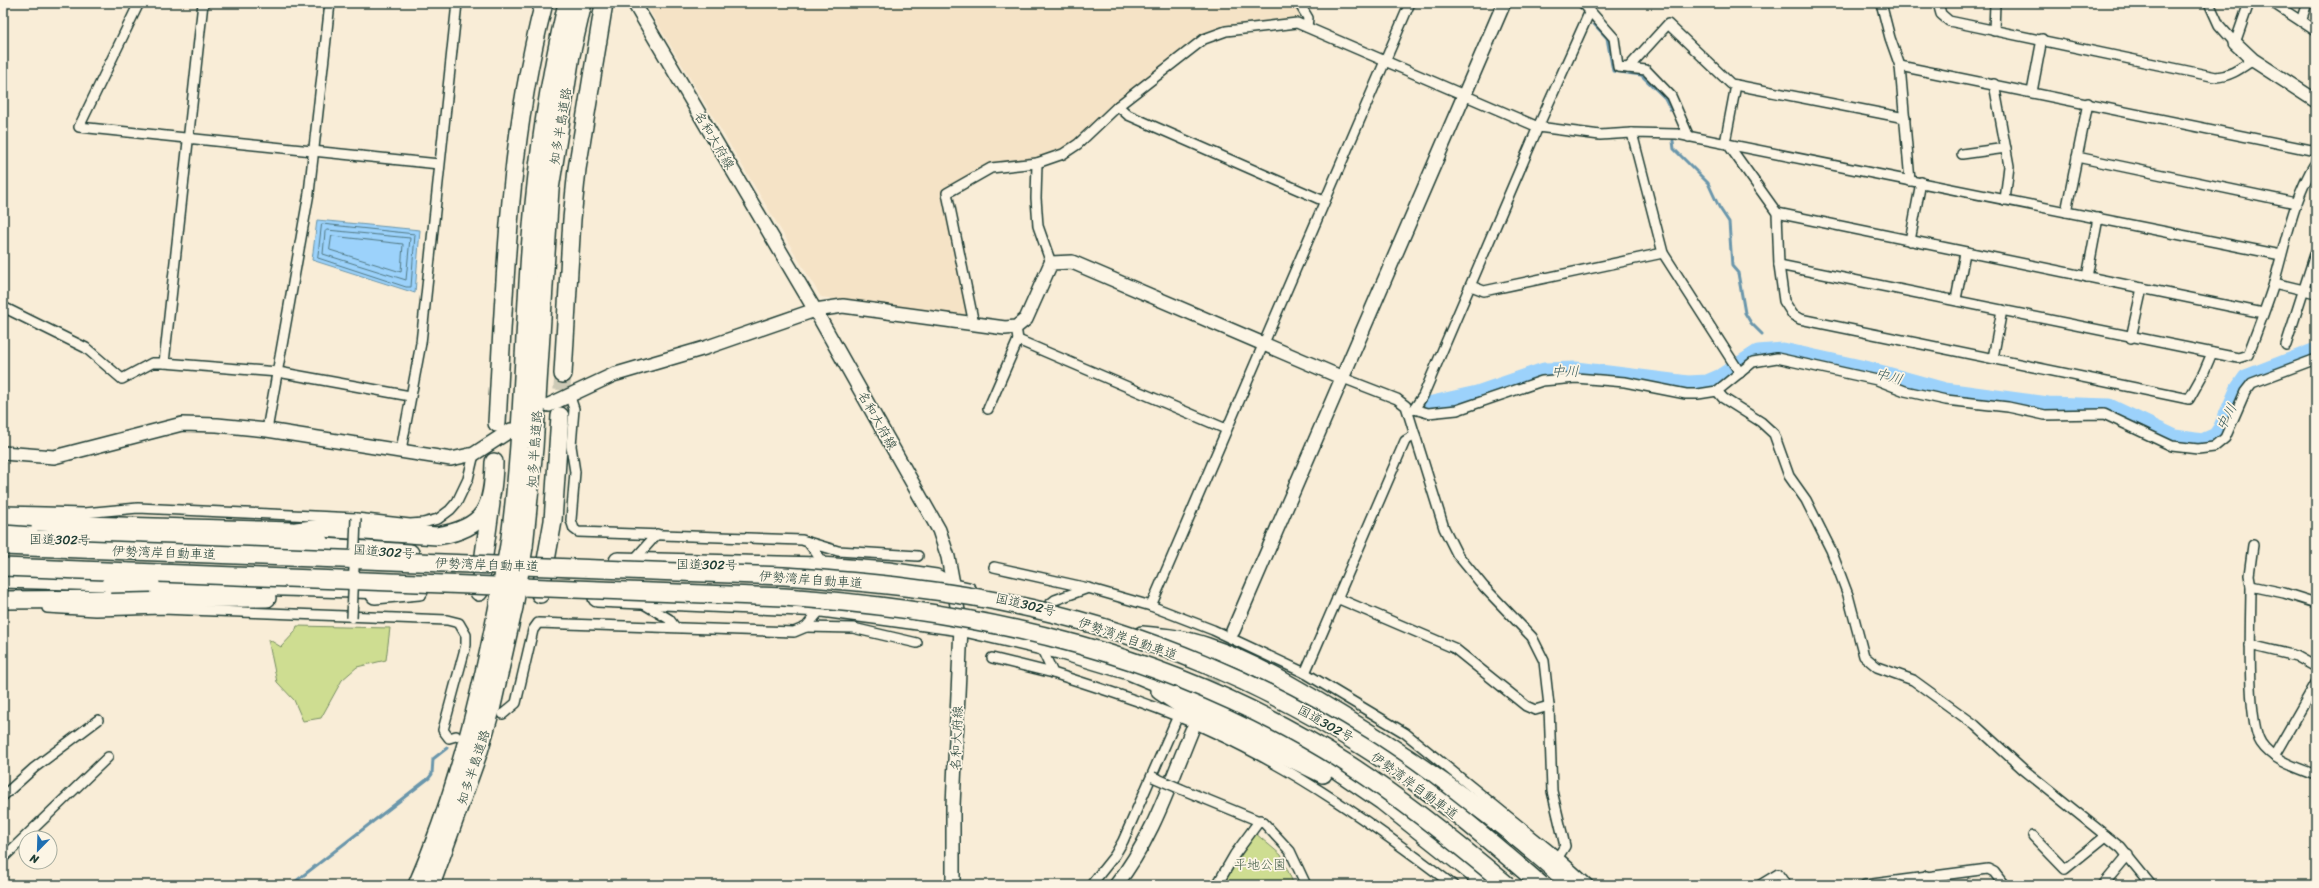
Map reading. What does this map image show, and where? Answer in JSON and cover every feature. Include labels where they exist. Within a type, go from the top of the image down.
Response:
[{"type":"highway","points":[[504,426],[506,264],[518,133],[544,3]]},
{"type":"highway","name":"知多半島道路","points":[[516,546],[531,238],[536,187],[550,92],[567,3]]},
{"type":"highway","name":"知多半島道路","points":[[432,885],[479,751],[491,710],[506,606],[534,448],[550,189],[571,55],[583,3]]},
{"type":"highway","points":[[563,374],[572,219],[577,169],[604,3]]},
{"type":"highway","points":[[540,594],[553,520],[554,411]]},
{"type":"highway","points":[[479,592],[493,491],[494,462]]},
{"type":"highway","points":[[3,519],[83,525],[292,531],[322,528],[437,536],[455,533],[475,524],[485,512],[493,491]]},
{"type":"highway","points":[[292,531],[340,548]]},
{"type":"highway","points":[[3,535],[233,554]]},
{"type":"highway","name":"国道302号","points":[[3,535],[50,540],[223,540],[390,552],[546,559],[826,567],[888,571],[936,578],[954,588],[1045,608],[1142,635],[1272,694],[1366,746],[1452,808],[1545,885]]},
{"type":"highway","name":"伊勢湾岸自動車道","points":[[3,546],[784,576],[906,587],[1033,608],[1095,624],[1154,644],[1252,686],[1312,716],[1362,746],[1402,773],[1448,808],[1541,885]]},
{"type":"highway","name":"伊勢湾岸自動車道","points":[[3,567],[724,594],[844,601],[970,619],[1037,632],[1090,646],[1161,671],[1250,709],[1296,734],[1390,792],[1437,827],[1507,885]]},
{"type":"highway","points":[[3,579],[540,594],[822,608],[962,627],[1040,645],[1129,671],[1256,724],[1319,758],[1382,801],[1488,885]]},
{"type":"highway","points":[[3,586],[331,579]]},
{"type":"highway","points":[[3,600],[346,596],[419,591]]},
{"type":"highway","name":"知多半島道路","points":[[417,885],[440,823],[465,748],[488,659],[506,606]]},
{"type":"highway","points":[[1142,635],[1176,638],[1208,647],[1257,668],[1302,690],[1394,748],[1474,806],[1570,885]]},
{"type":"highway","points":[[1129,671],[1178,703],[1312,767],[1354,792],[1406,831],[1470,885]]},
{"type":"street","points":[[139,3],[79,127],[188,140],[438,164]]},
{"type":"street","points":[[164,363],[203,3]]},
{"type":"street","points":[[267,430],[309,193],[330,3]]},
{"type":"street","points":[[401,450],[421,343],[438,164],[457,3]]},
{"type":"street","name":"名和大府線","points":[[634,3],[815,310],[939,530],[948,557],[962,627],[953,806],[953,885]]},
{"type":"street","points":[[1299,3],[1308,18],[1307,27]]},
{"type":"street","points":[[1151,606],[1263,342],[1410,3]]},
{"type":"street","points":[[1234,631],[1504,3]]},
{"type":"street","points":[[1583,3],[1614,38],[1618,67],[1646,70],[1671,96],[1689,137]]},
{"type":"street","points":[[1881,3],[1890,38],[1900,66],[1910,181]]},
{"type":"street","points":[[1938,3],[1944,19],[1994,31],[2042,39],[2216,77],[2226,76],[2253,60]]},
{"type":"street","points":[[1994,31],[1995,3]]},
{"type":"street","points":[[2209,3],[2219,25],[2253,60],[2316,101]]},
{"type":"street","points":[[2235,43],[2249,3]]},
{"type":"street","points":[[2273,3],[2316,31]]},
{"type":"street","points":[[2301,21],[2307,3]]},
{"type":"street","points":[[1558,857],[1565,846],[1552,791],[1549,706],[1544,661],[1532,637],[1457,554],[1444,528],[1415,435],[1411,410],[1423,396],[1538,127],[1590,11]]},
{"type":"street","points":[[974,324],[947,193],[991,168],[1037,163],[1063,154],[1078,144],[1118,106],[1186,51],[1217,33],[1297,23],[1384,62],[1538,127],[1600,135],[1632,133],[1677,134],[2281,255]]},
{"type":"street","points":[[1628,68],[1668,24],[1731,84],[1905,118]]},
{"type":"street","points":[[2032,92],[2042,39]]},
{"type":"street","points":[[1900,66],[2088,103],[2316,151]]},
{"type":"street","points":[[1994,84],[2010,166],[2004,200]]},
{"type":"street","points":[[1736,85],[1726,143],[1777,213],[1779,265],[1784,301],[1794,315],[1800,319],[2189,398],[2203,374],[2212,353]]},
{"type":"street","points":[[2066,212],[2088,103]]},
{"type":"street","points":[[1118,106],[1128,115],[1324,201]]},
{"type":"street","points":[[1632,133],[1663,253],[1740,373]]},
{"type":"street","points":[[1962,154],[2006,148]]},
{"type":"street","points":[[2077,158],[2296,203]]},
{"type":"street","points":[[1779,265],[1956,299],[2131,338],[2238,358],[2248,355],[2274,283],[2296,203],[2308,175],[2316,162]]},
{"type":"street","points":[[554,411],[569,394],[613,375],[705,348],[815,310],[843,306],[1005,328],[1016,327],[1026,319],[1051,263],[1038,226],[1036,198],[1037,163]]},
{"type":"street","points":[[1910,241],[1921,182]]},
{"type":"street","points":[[1777,213],[1965,253],[2263,313]]},
{"type":"street","points":[[2086,277],[2098,218]]},
{"type":"street","points":[[2286,345],[2302,290],[2316,251]]},
{"type":"street","points":[[1471,286],[1484,291],[1663,253]]},
{"type":"street","points":[[1956,299],[1965,253]]},
{"type":"street","points":[[1051,263],[1072,262],[1263,342],[1344,378],[1397,398],[1411,410],[1428,413],[1457,410],[1530,385],[1556,379],[1597,379],[1686,394],[1717,391],[1753,362],[1777,358],[1877,380],[1905,392],[1946,400],[2008,407],[2045,415],[2104,414],[2172,446],[2198,449],[2214,447],[2225,438],[2245,392],[2252,383],[2316,359]]},
{"type":"street","points":[[2274,283],[2316,293]]},
{"type":"street","points":[[2131,338],[2142,288]]},
{"type":"street","points":[[3,307],[86,348],[122,379],[152,363],[164,363],[278,372],[410,396]]},
{"type":"street","points":[[1993,358],[2002,310]]},
{"type":"street","points":[[988,409],[1018,340],[1016,327]]},
{"type":"street","points":[[1018,340],[1226,429]]},
{"type":"street","points":[[1717,391],[1723,398],[1761,422],[1774,434],[1790,476],[1809,505],[1831,550],[1848,595],[1864,656],[1877,667],[1913,680],[1969,721],[2023,769],[2128,855],[2151,885]]},
{"type":"street","points":[[569,394],[574,409],[571,446],[575,472],[570,512],[574,529],[578,532],[802,540],[838,551],[918,556]]},
{"type":"street","points":[[3,453],[54,457],[182,424],[217,425],[267,430],[451,459],[474,454],[504,426]]},
{"type":"street","points":[[1305,673],[1405,441],[1415,435]]},
{"type":"street","points":[[3,511],[84,514],[138,508],[356,518],[410,524],[438,519],[450,510],[457,502],[468,479],[474,454]]},
{"type":"street","points":[[352,618],[356,518]]},
{"type":"street","points":[[632,562],[657,534]]},
{"type":"street","points":[[808,542],[826,567]]},
{"type":"street","points":[[2253,545],[2249,575],[2251,586],[2250,645],[2254,726],[2262,743],[2274,756],[2316,775]]},
{"type":"street","points":[[994,567],[1088,588],[1151,606],[1213,630],[1305,673],[1405,733],[1558,857],[1589,885]]},
{"type":"street","points":[[2251,586],[2284,593],[2316,603]]},
{"type":"street","points":[[1045,608],[1055,600],[1088,588]]},
{"type":"street","points":[[1337,598],[1454,648],[1526,706],[1535,710],[1549,706]]},
{"type":"street","points":[[640,600],[670,619],[675,627]]},
{"type":"street","points":[[47,608],[96,611],[162,608],[352,618],[447,620],[459,623],[466,635],[466,645],[443,730],[449,738],[456,736]]},
{"type":"street","points":[[806,627],[822,608]]},
{"type":"street","points":[[503,714],[516,703],[533,630],[538,623],[794,632],[806,627],[853,628],[917,643]]},
{"type":"street","points":[[1040,645],[1053,672]]},
{"type":"street","points":[[2250,645],[2289,654],[2316,667]]},
{"type":"street","points":[[992,658],[1053,672],[1219,734],[1328,794],[1377,828],[1453,885]]},
{"type":"street","points":[[2274,756],[2316,683]]},
{"type":"street","points":[[1091,885],[1115,855],[1153,777],[1177,718]]},
{"type":"street","points":[[3,796],[34,768],[98,720]]},
{"type":"street","points":[[1116,885],[1134,862],[1148,836],[1192,730]]},
{"type":"street","points":[[3,858],[108,757]]},
{"type":"street","points":[[1153,777],[1260,820],[1290,851],[1306,885]]},
{"type":"street","points":[[1217,885],[1235,854],[1260,820]]},
{"type":"street","points":[[2033,836],[2065,869],[2106,836]]},
{"type":"street","points":[[2103,885],[2128,855]]},
{"type":"street","points":[[1865,885],[1988,869],[1994,872],[2004,885]]},
{"type":"street","points":[[1760,885],[1778,874],[1786,885]]},
{"type":"street","points":[[1926,876],[1932,885]]},
{"type":"shaded area","points":[[645,3],[1295,3],[1301,13],[1298,20],[1223,27],[1200,36],[1121,97],[1091,128],[1067,147],[1053,155],[1037,159],[1000,163],[977,171],[942,192],[969,313],[965,317],[821,297]]},
{"type":"green space","points":[[297,626],[390,628],[386,660],[357,667],[342,680],[321,718],[303,721],[294,700],[277,682],[268,639],[281,647],[295,632]]},
{"type":"green space","name":"平地公園","points":[[1255,833],[1281,855],[1294,885],[1223,885]]},
{"type":"water","points":[[317,220],[420,230],[415,293],[312,260]]},
{"type":"waterway","points":[[1576,3],[1581,8]]},
{"type":"waterway","points":[[1594,24],[1607,38],[1613,71],[1641,75],[1665,98],[1671,110]]},
{"type":"waterway","points":[[1673,141],[1674,149],[1708,183],[1719,207],[1729,222],[1732,266],[1738,273],[1745,313],[1751,323],[1762,334]]},
{"type":"waterway","name":"中川","points":[[1428,405],[1477,394],[1544,371],[1576,370],[1688,384],[1707,383],[1721,377],[1758,353],[1783,351],[1865,369],[1945,391],[2048,405],[2109,407],[2175,438],[2202,442],[2216,436],[2221,429],[2239,388],[2246,378],[2316,351]]},
{"type":"waterway","points":[[291,885],[429,778],[432,774],[433,759],[447,748]]},
{"type":"tunnel","points":[[560,415],[563,374]]},
{"type":"tunnel","points":[[1205,699],[1233,631]]}]
